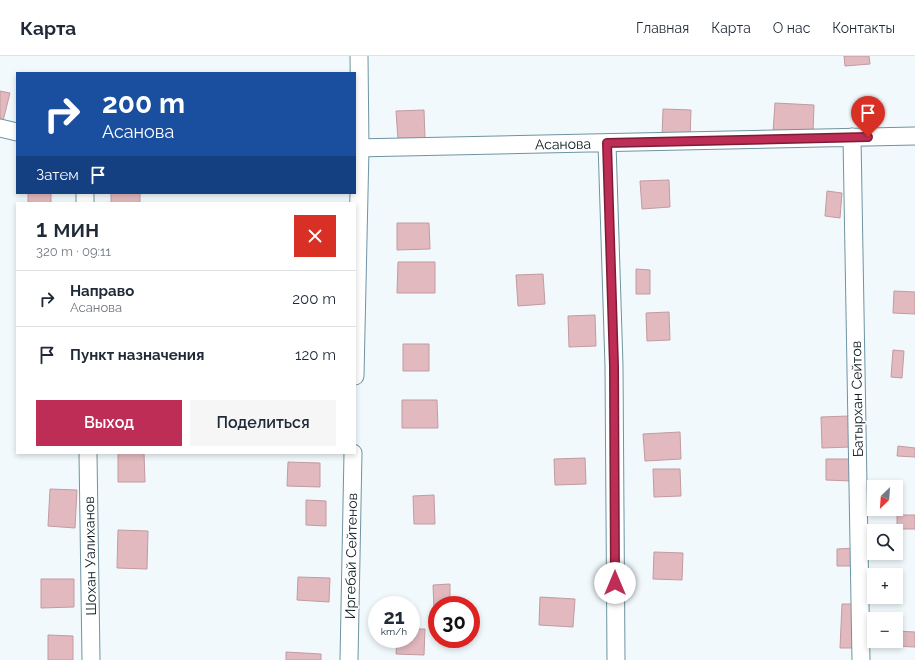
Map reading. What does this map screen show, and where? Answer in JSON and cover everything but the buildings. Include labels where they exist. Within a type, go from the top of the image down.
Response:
[{"type":"street","points":[[356,262],[359,56]]},
{"type":"street","points":[[0,128],[16,132]]},
{"type":"street","name":"Асанова","points":[[357,148],[915,136]]},
{"type":"street","name":"Батырхан Сейтов","points":[[852,138],[861,660]]},
{"type":"street","points":[[607,143],[614,366],[616,660]]},
{"type":"street","name":"Шохан Уалиханов","points":[[88,454],[91,660]]},
{"type":"street","name":"Иргебай Сейтенов","points":[[349,660],[353,454]]},
{"type":"route","points":[[615,583],[614,366],[607,143],[868,137]]}]
